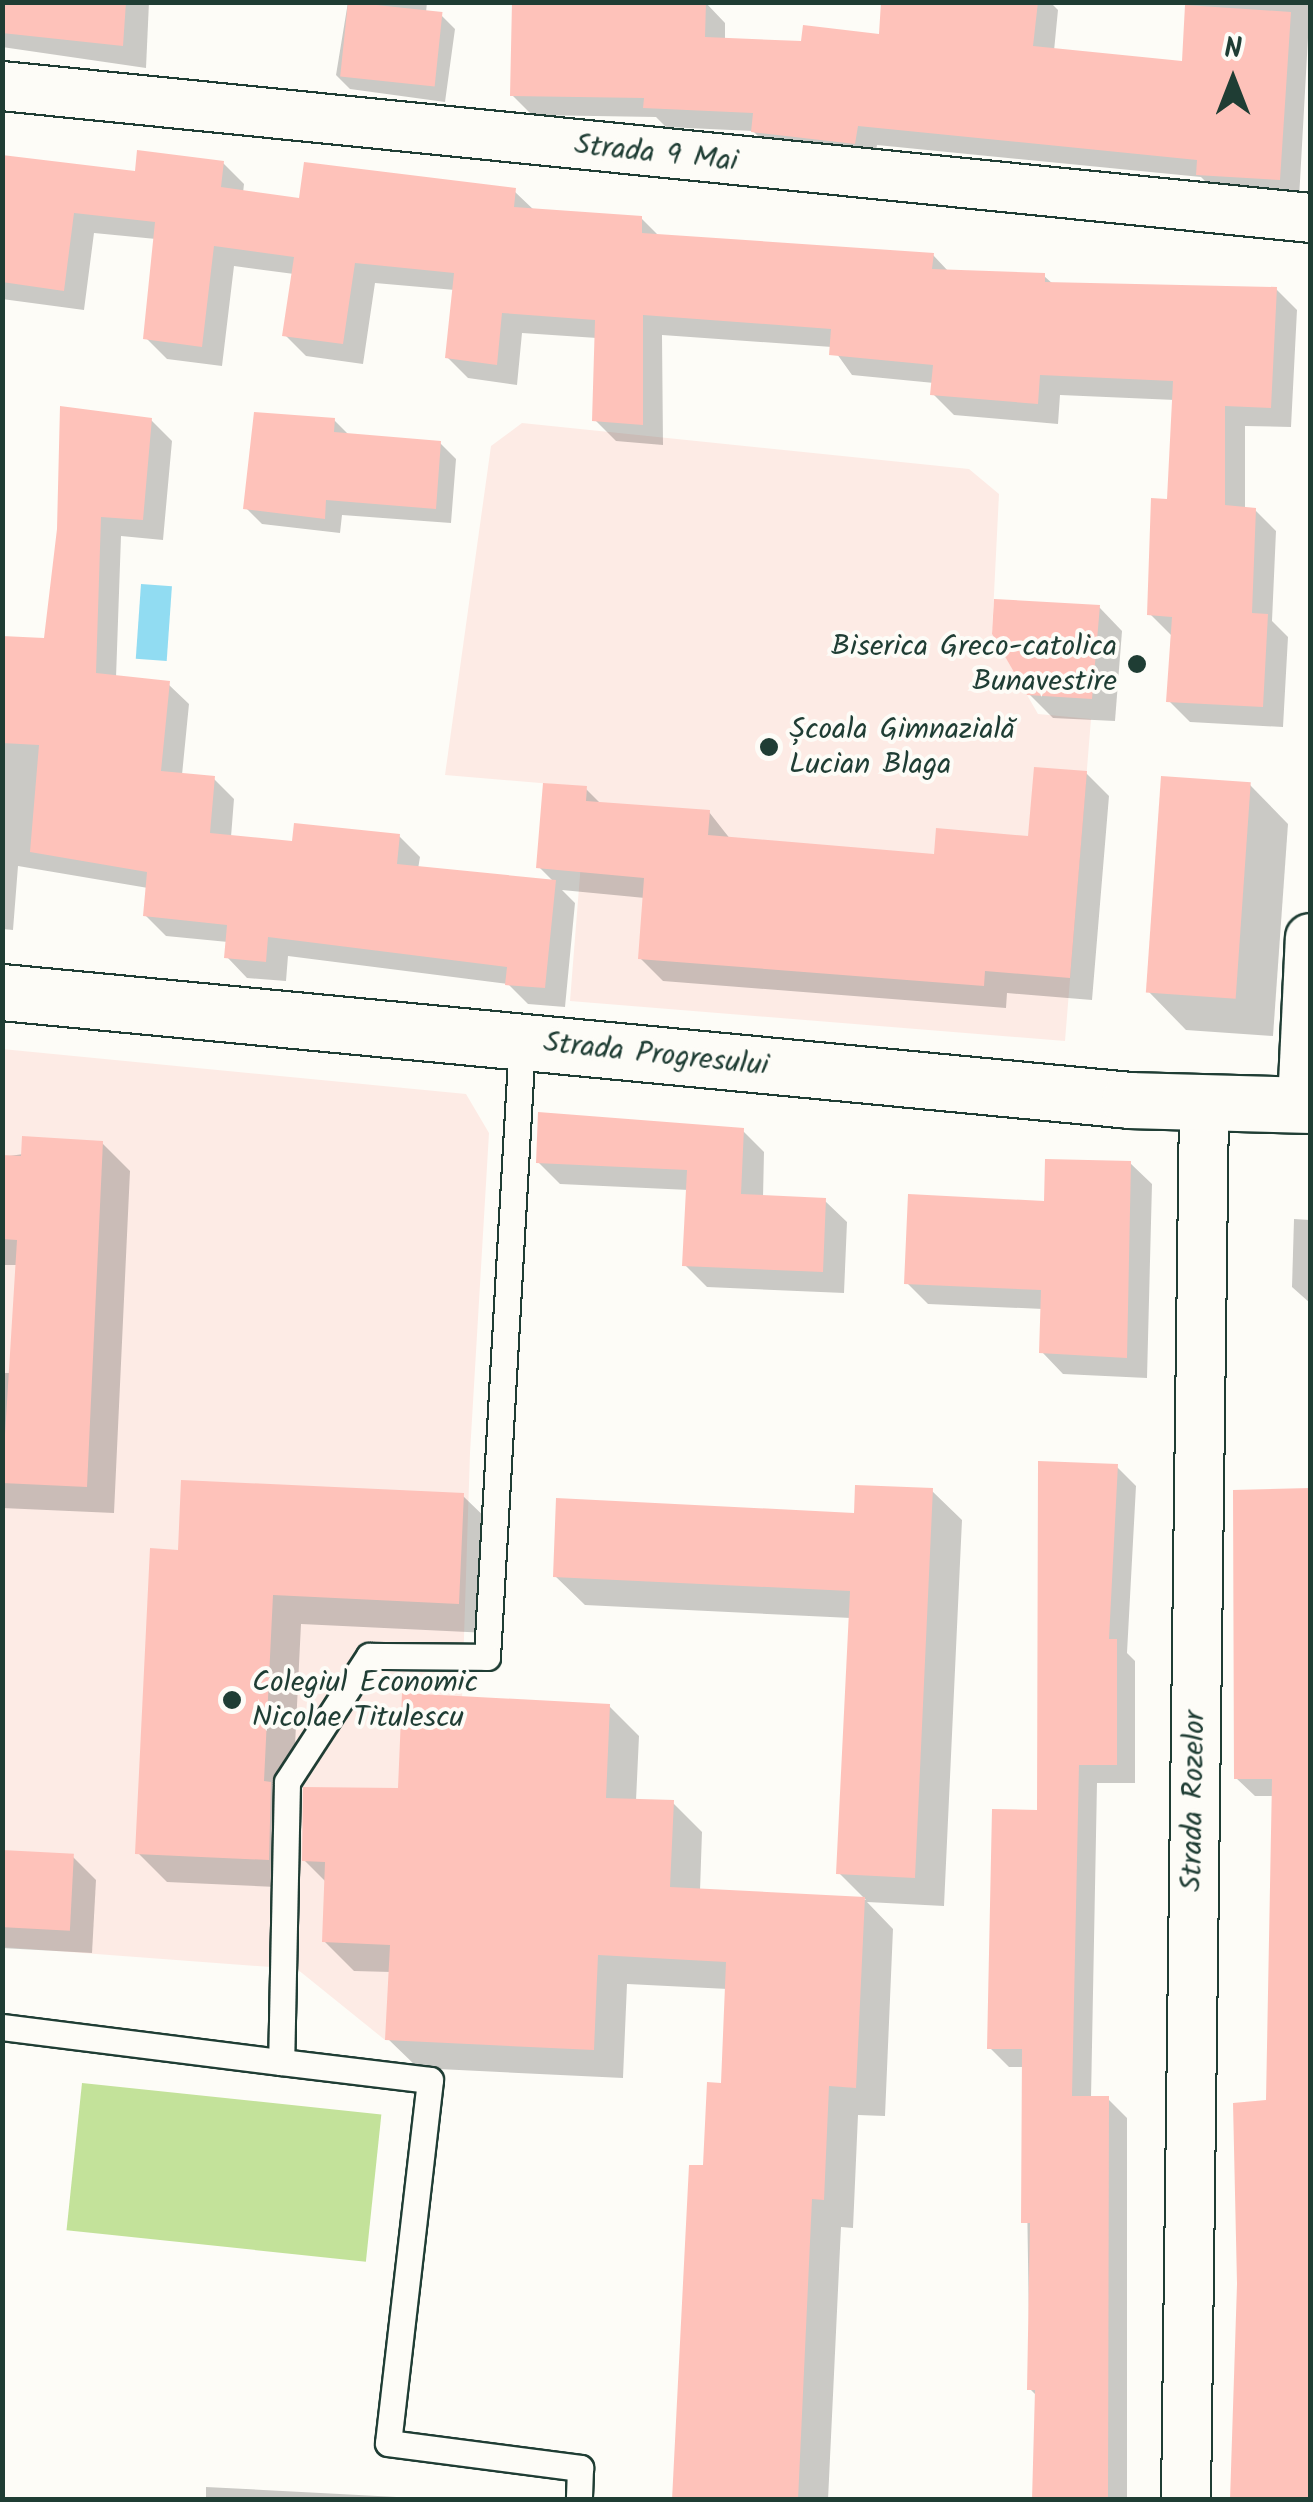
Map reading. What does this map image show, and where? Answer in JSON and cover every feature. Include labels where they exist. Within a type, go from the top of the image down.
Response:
[{"type":"street","name":"Strada 9 Mai","points":[[2,86],[1310,218]]},
{"type":"street","points":[[1306,1105],[1310,938]]},
{"type":"street","name":"Strada Progresului","points":[[2,992],[1204,1102],[1306,1105]]},
{"type":"street","name":"Strada Rozelor","points":[[1186,2500],[1204,1102]]},
{"type":"lane","points":[[281,2062],[288,1782],[368,1656],[487,1657],[522,1042]]},
{"type":"lane","points":[[2,2027],[430,2080],[388,2443],[580,2468],[579,2500]]},
{"type":"shaded area","name":"Școala Gimnazială Lucian Blaga","points":[[522,423],[969,469],[999,494],[992,634],[1038,714],[1091,719],[1065,1041],[570,1001],[587,787],[445,775],[491,446]]},
{"type":"shaded area","name":"Colegiul Economic Nicolae Titulescu","points":[[2,1049],[466,1094],[489,1133],[470,1453],[451,2037],[385,2040],[297,1969],[3,1947]]},
{"type":"green space","points":[[82,2083],[381,2114],[366,2262],[67,2230]]},
{"type":"water","points":[[141,584],[172,586],[167,661],[136,659]]},
{"type":"building","points":[[2,2],[126,2],[123,46],[2,33]]},
{"type":"building","points":[[348,2],[442,12],[435,87],[340,77]]},
{"type":"building","points":[[512,2],[706,2],[705,37],[801,41],[803,25],[879,34],[881,2],[1038,2],[1033,46],[1182,61],[1185,5],[1291,12],[1280,180],[1196,175],[1197,160],[858,126],[855,144],[751,132],[753,113],[643,108],[644,98],[510,96]]},
{"type":"building","points":[[137,150],[224,161],[221,187],[299,198],[304,162],[516,188],[514,207],[642,216],[642,233],[934,253],[932,269],[1045,273],[1045,282],[1277,287],[1271,408],[1225,406],[1225,505],[1256,508],[1252,613],[1268,614],[1263,707],[1166,702],[1172,617],[1147,615],[1151,498],[1167,499],[1173,381],[1040,375],[1038,404],[930,395],[933,365],[829,355],[831,329],[643,315],[643,425],[592,421],[595,320],[502,313],[497,365],[445,358],[454,273],[355,263],[343,344],[282,336],[294,257],[214,246],[202,347],[143,339],[155,222],[74,213],[64,291],[2,282],[2,155],[135,171]]},
{"type":"building","points":[[60,406],[152,418],[143,520],[101,517],[96,673],[170,681],[161,771],[215,776],[210,833],[292,841],[294,823],[400,834],[397,864],[556,880],[545,988],[505,985],[507,967],[268,937],[266,962],[224,958],[227,925],[143,916],[147,872],[30,852],[39,745],[2,743],[2,636],[44,638],[57,529]]},
{"type":"building","points":[[254,412],[335,418],[334,432],[441,441],[436,509],[326,500],[325,519],[243,509]]},
{"type":"building","points":[[994,599],[1100,605],[1092,699],[1027,695],[992,634]]},
{"type":"building","points":[[1034,767],[1087,771],[1070,978],[985,971],[984,986],[638,959],[644,878],[536,868],[543,783],[587,786],[586,801],[710,810],[708,835],[934,854],[936,828],[1028,836]]},
{"type":"building","points":[[1161,776],[1251,782],[1236,999],[1146,992]]},
{"type":"building","points":[[538,1112],[744,1128],[741,1194],[826,1198],[823,1272],[682,1266],[687,1170],[536,1163]]},
{"type":"building","points":[[22,1136],[103,1141],[87,1487],[2,1483],[17,1240],[2,1239],[2,1155],[21,1156]]},
{"type":"building","points":[[1045,1159],[1131,1161],[1127,1358],[1039,1353],[1041,1290],[904,1284],[908,1194],[1044,1201]]},
{"type":"building","points":[[1038,1461],[1118,1464],[1109,1639],[1117,1639],[1117,1765],[1079,1765],[1072,2096],[1109,2096],[1108,2500],[1032,2500],[1035,2390],[1027,2390],[1030,2223],[1021,2223],[1022,2049],[987,2049],[992,1809],[1037,1810]]},
{"type":"building","points":[[181,1480],[464,1493],[459,1604],[273,1595],[264,1781],[271,1782],[269,1860],[135,1854],[150,1548],[178,1550]]},
{"type":"building","points":[[855,1485],[933,1488],[915,1878],[836,1874],[850,1591],[553,1577],[556,1498],[854,1513]]},
{"type":"building","points":[[1310,1488],[1310,2500],[1230,2500],[1237,2284],[1233,2103],[1266,2100],[1272,1779],[1234,1779],[1233,1490]]},
{"type":"building","points":[[402,1693],[610,1704],[606,1798],[674,1800],[670,1887],[865,1897],[856,2088],[829,2086],[824,2200],[812,2199],[798,2500],[672,2500],[689,2165],[703,2165],[707,2082],[721,2083],[726,1962],[598,1955],[594,2050],[385,2040],[390,1945],[322,1942],[325,1862],[302,1861],[303,1787],[398,1788]]},
{"type":"building","points":[[2,1850],[74,1854],[70,1931],[2,1927]]},
{"type":"place","name":"Biserica Greco-catolica Bunavestire","points":[[1137,664]]},
{"type":"place","name":"Școala Gimnazială Lucian Blaga","points":[[769,747]]},
{"type":"place","name":"Colegiul Economic Nicolae Titulescu","points":[[232,1700]]}]
